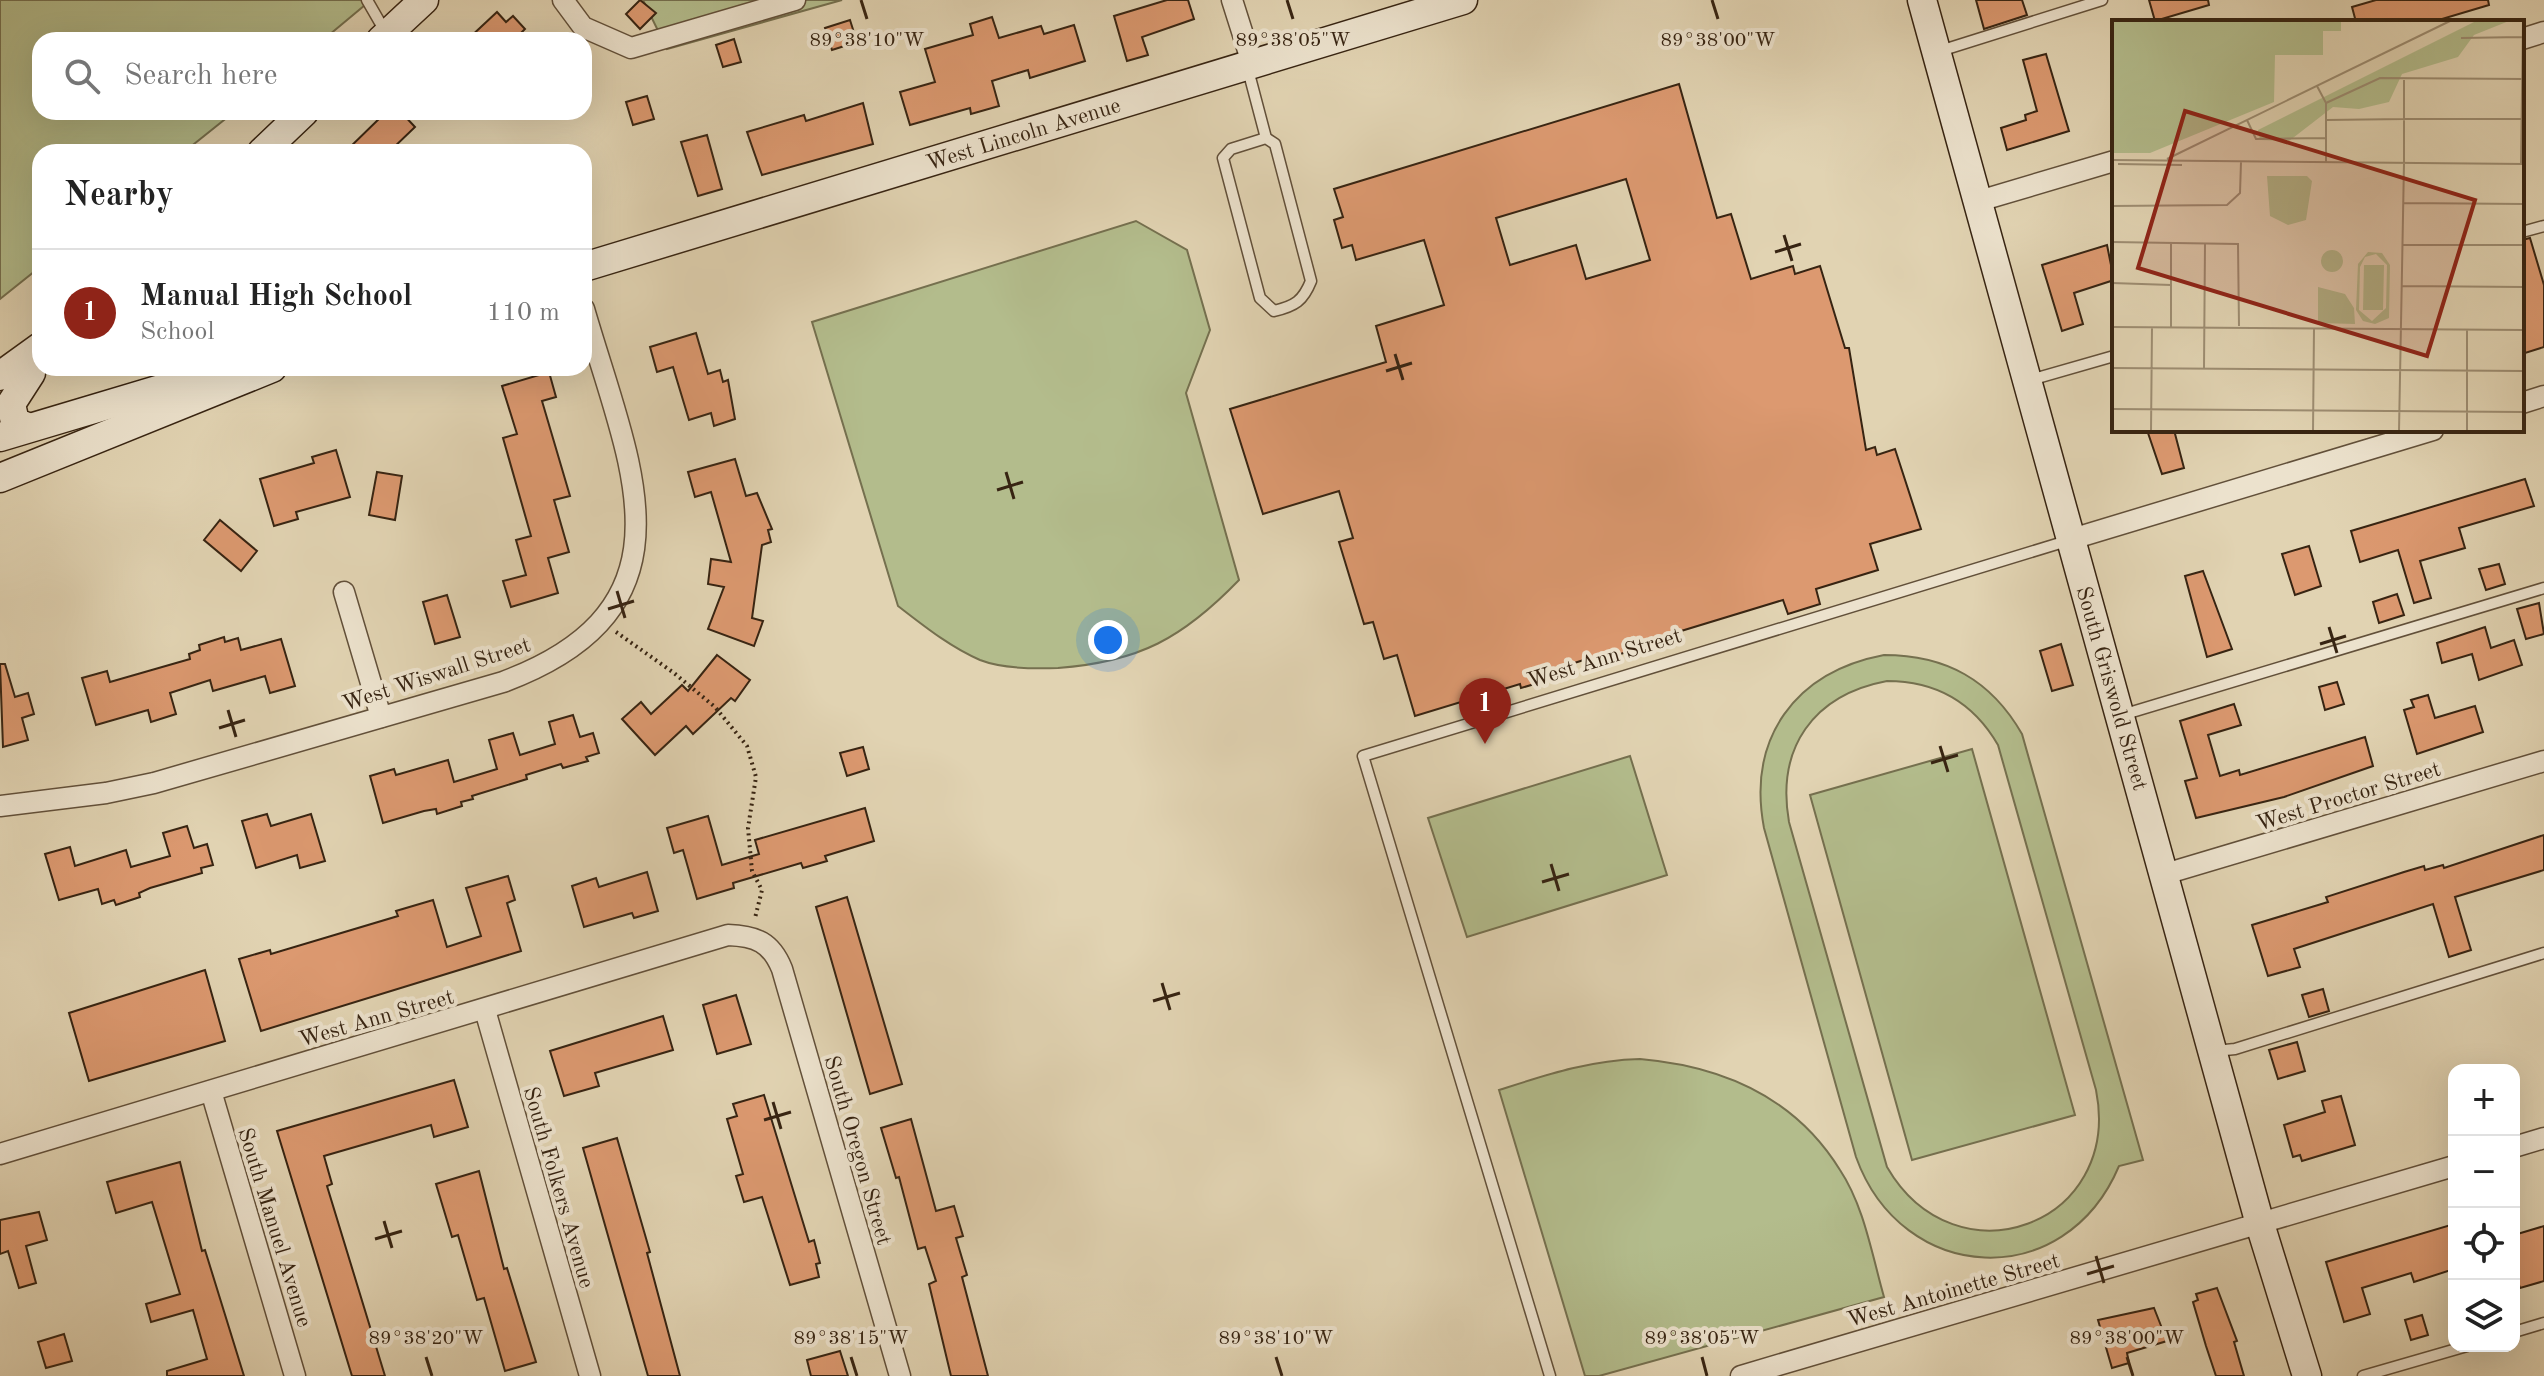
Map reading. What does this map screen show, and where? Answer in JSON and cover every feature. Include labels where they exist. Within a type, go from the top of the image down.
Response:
[{"type":"main road","points":[[389,32],[424,0]]},
{"type":"main road","name":"West Lincoln Avenue","points":[[592,265],[1463,0]]},
{"type":"main road","name":"South Griswold Street","points":[[1922,0],[2260,1224],[2307,1376]]},
{"type":"main road","points":[[270,144],[296,120]]},
{"type":"main road","points":[[0,376],[32,363]]},
{"type":"main road","points":[[0,403],[32,367]]},
{"type":"main road","points":[[27,427],[15,422],[11,404],[32,369]]},
{"type":"main road","points":[[0,437],[203,376]]},
{"type":"main road","points":[[0,478],[252,376]]},
{"type":"street","points":[[563,0],[583,27],[631,48],[795,0]]},
{"type":"street","points":[[1232,0],[1249,63]]},
{"type":"street","points":[[2524,38],[2544,32]]},
{"type":"street","points":[[1979,201],[2112,162]]},
{"type":"street","name":"West Wiswall Street","points":[[0,806],[138,787],[526,673],[557,658],[601,621],[621,595],[629,576],[638,528],[638,508],[625,449],[592,336]]},
{"type":"street","points":[[2524,402],[2544,396]]},
{"type":"street","name":"West Ann Street","points":[[2072,539],[2426,432]]},
{"type":"street","points":[[344,592],[381,717]]},
{"type":"street","name":"West Proctor Street","points":[[2165,874],[2544,761]]},
{"type":"street","name":"West Ann Street","points":[[0,1154],[728,935],[755,938]]},
{"type":"street","name":"South Oregon Street","points":[[755,938],[775,952],[782,969],[900,1376]]},
{"type":"street","name":"South Folkers Avenue","points":[[485,1010],[590,1376]]},
{"type":"street","name":"South Manuel Avenue","points":[[211,1091],[295,1376]]},
{"type":"street","points":[[2520,1145],[2544,1138]]},
{"type":"street","name":"West Antoinette Street","points":[[1741,1376],[2448,1168]]},
{"type":"lane","points":[[367,0],[382,32]]},
{"type":"lane","points":[[1936,52],[2102,0]]},
{"type":"lane","points":[[1249,63],[1266,138],[1275,144],[1311,281],[1304,298],[1293,306],[1274,311],[1260,298],[1223,158],[1231,149],[1266,138]]},
{"type":"lane","points":[[2524,231],[2544,226]]},
{"type":"lane","points":[[2028,380],[2112,357]]},
{"type":"lane","name":"West Ann Street","points":[[1550,1376],[1363,756],[2072,539]]},
{"type":"lane","points":[[2120,715],[2544,588]]},
{"type":"lane","points":[[2213,1051],[2235,1049],[2544,953]]},
{"type":"lane","points":[[2520,1330],[2544,1323]]},
{"type":"lane","points":[[2363,1376],[2448,1351]]},
{"type":"path","points":[[601,621],[674,673],[715,707],[747,746],[756,777],[748,828],[752,871],[762,890],[753,924],[755,938]]},
{"type":"green space","points":[[0,0],[371,0],[333,32],[32,32],[32,120],[224,120],[194,144],[32,144],[32,273],[0,299]]},
{"type":"green space","points":[[643,0],[842,0],[667,49]]},
{"type":"green space","points":[[1136,221],[1187,250],[1210,330],[1186,393],[1239,580],[1178,632],[1136,653],[1087,665],[1058,668],[1008,667],[980,660],[948,642],[898,606],[812,322]]},
{"type":"green space","points":[[1884,655],[1906,656],[1947,666],[1981,685],[2010,715],[2022,734],[2143,1160],[2119,1166],[2094,1208],[2062,1237],[2024,1253],[1984,1258],[1945,1250],[1909,1230],[1878,1199],[1856,1157],[1764,828],[1761,795],[1763,765],[1771,738],[1784,714],[1802,693],[1825,677]],"holes":[[[1887,681],[1938,690],[1952,697],[1977,717],[1998,745],[2096,1090],[2098,1137],[2084,1176],[2060,1205],[2028,1224],[1991,1231],[1953,1224],[1917,1203],[1887,1167],[1789,822],[1786,795],[1788,771],[1805,729],[1820,712],[1861,688]]]},
{"type":"green space","points":[[1972,749],[2075,1115],[1912,1160],[1810,795]]},
{"type":"green space","points":[[1630,756],[1667,875],[1467,937],[1428,818]]},
{"type":"green space","points":[[1640,1059],[1699,1069],[1727,1078],[1754,1090],[1801,1123],[1822,1145],[1848,1184],[1866,1231],[1884,1297],[1599,1376],[1585,1376],[1499,1090],[1586,1065]]},
{"type":"building","points":[[640,0],[656,13],[640,29],[626,14]]},
{"type":"building","points":[[1167,0],[1188,0],[1194,19],[1142,37],[1148,55],[1127,61],[1114,16]]},
{"type":"building","points":[[1976,0],[2022,0],[2027,15],[1984,29]]},
{"type":"building","points":[[2149,0],[2208,0],[2209,5],[2155,20]]},
{"type":"building","points":[[2376,0],[2488,0],[2489,5],[2439,20],[2355,20],[2352,7]]},
{"type":"building","points":[[497,12],[506,22],[513,16],[525,29],[522,32],[476,32]]},
{"type":"building","points":[[992,17],[999,38],[1041,26],[1044,34],[1074,25],[1085,61],[1030,78],[1028,70],[992,81],[999,106],[971,114],[970,108],[910,125],[900,92],[935,82],[925,49],[973,35],[970,24]]},
{"type":"building","points":[[850,20],[857,42],[832,50],[825,28]]},
{"type":"building","points":[[734,39],[741,62],[723,67],[716,45]]},
{"type":"building","points":[[2046,54],[2069,131],[2007,150],[2001,128],[2026,120],[2025,115],[2037,111],[2023,60]]},
{"type":"building","points":[[1679,84],[1717,218],[1731,214],[1751,279],[1793,266],[1795,274],[1820,266],[1845,348],[1849,348],[1866,450],[1875,447],[1877,455],[1895,449],[1921,529],[1870,544],[1878,570],[1816,589],[1820,604],[1788,614],[1783,600],[1645,642],[1646,646],[1614,656],[1612,651],[1546,672],[1548,680],[1521,688],[1520,684],[1415,716],[1397,655],[1384,659],[1373,622],[1364,624],[1339,542],[1353,538],[1339,491],[1263,514],[1230,409],[1386,362],[1376,326],[1444,305],[1424,240],[1356,260],[1352,245],[1342,248],[1334,220],[1343,217],[1334,189]],"holes":[[[1626,179],[1650,260],[1586,279],[1576,245],[1510,265],[1496,218]]]},
{"type":"building","points":[[647,96],[654,119],[633,125],[626,102]]},
{"type":"building","points":[[863,103],[873,144],[762,175],[747,132],[804,115],[806,121]]},
{"type":"building","points":[[378,120],[408,120],[415,127],[397,144],[353,144]]},
{"type":"building","points":[[707,135],[722,189],[698,196],[681,142]]},
{"type":"building","points":[[2530,238],[2544,285],[2544,347],[2524,353],[2524,240]]},
{"type":"building","points":[[2107,245],[2112,281],[2074,293],[2083,324],[2062,331],[2042,265]]},
{"type":"building","points":[[696,333],[708,374],[720,370],[723,382],[728,380],[735,419],[714,426],[711,413],[689,420],[673,367],[657,372],[650,347]]},
{"type":"building","points":[[536,376],[550,376],[556,397],[542,401],[570,496],[554,500],[569,552],[548,558],[558,593],[511,607],[503,581],[526,575],[516,540],[531,536],[503,438],[517,434],[502,386]]},
{"type":"building","points":[[2148,432],[2175,432],[2184,468],[2162,474]]},
{"type":"building","points":[[336,450],[350,497],[296,512],[298,519],[274,526],[260,479],[314,463],[312,457]]},
{"type":"building","points":[[735,459],[746,496],[757,493],[772,529],[768,530],[771,542],[762,545],[752,618],[763,621],[754,646],[708,629],[724,587],[708,584],[711,559],[731,562],[711,492],[695,497],[688,472]]},
{"type":"building","points":[[377,472],[402,476],[395,520],[369,515]]},
{"type":"building","points":[[2525,479],[2534,506],[2459,528],[2465,548],[2420,561],[2431,598],[2414,603],[2398,550],[2360,562],[2351,531]]},
{"type":"building","points":[[220,520],[257,551],[241,571],[204,540]]},
{"type":"building","points":[[2309,546],[2321,586],[2295,595],[2282,554]]},
{"type":"building","points":[[2499,564],[2505,584],[2486,590],[2479,569]]},
{"type":"building","points":[[2203,571],[2232,649],[2207,657],[2185,576]]},
{"type":"building","points":[[2397,594],[2404,615],[2379,623],[2373,602]]},
{"type":"building","points":[[447,595],[460,637],[435,644],[423,602]]},
{"type":"building","points":[[2539,603],[2544,634],[2526,639],[2517,609]]},
{"type":"building","points":[[2485,627],[2491,648],[2514,640],[2522,665],[2479,680],[2472,654],[2442,663],[2437,643]]},
{"type":"building","points":[[224,637],[225,642],[238,638],[241,650],[281,639],[295,686],[270,693],[265,676],[213,691],[210,680],[170,693],[176,714],[151,722],[148,710],[96,725],[82,678],[107,671],[110,682],[190,659],[189,654],[200,650],[199,645]]},
{"type":"building","points":[[2061,644],[2073,685],[2052,691],[2040,651]]},
{"type":"building","points":[[717,655],[750,680],[735,701],[731,698],[693,734],[686,726],[655,755],[622,719],[641,702],[651,714],[682,685],[688,691]]},
{"type":"building","points":[[0,664],[5,664],[15,697],[28,693],[34,714],[22,718],[28,740],[3,747]]},
{"type":"building","points":[[2337,682],[2344,704],[2325,710],[2319,687]]},
{"type":"building","points":[[2428,695],[2435,718],[2475,706],[2483,732],[2417,754],[2404,710],[2414,707],[2411,700]]},
{"type":"building","points":[[2234,704],[2241,725],[2208,735],[2220,776],[2239,770],[2240,775],[2365,737],[2373,766],[2284,797],[2196,818],[2185,781],[2197,778],[2180,721]]},
{"type":"building","points":[[573,715],[580,737],[593,733],[599,753],[586,757],[588,761],[563,768],[561,764],[526,775],[527,779],[472,796],[473,799],[461,802],[462,806],[437,814],[436,809],[424,811],[383,823],[370,776],[394,769],[396,775],[448,760],[454,782],[497,769],[489,740],[513,733],[520,755],[555,744],[549,722]]},
{"type":"building","points":[[863,747],[869,769],[847,776],[840,753]]},
{"type":"building","points":[[865,808],[874,841],[825,856],[827,861],[803,868],[801,863],[733,883],[734,888],[697,899],[683,850],[674,853],[667,828],[708,816],[722,865],[759,854],[755,840]]},
{"type":"building","points":[[267,814],[271,826],[311,814],[325,861],[300,868],[297,855],[256,868],[242,821]]},
{"type":"building","points":[[187,826],[194,848],[207,844],[213,865],[201,868],[202,873],[150,888],[139,893],[140,897],[116,905],[114,900],[102,904],[98,889],[59,900],[45,854],[70,847],[75,866],[126,850],[131,867],[170,856],[163,833]]},
{"type":"building","points":[[2544,835],[2544,870],[2455,897],[2471,950],[2449,957],[2433,904],[2294,949],[2300,967],[2268,976],[2252,925],[2328,902],[2326,897],[2404,872],[2424,866],[2425,870],[2443,865],[2444,868]]},
{"type":"building","points":[[647,872],[658,911],[634,918],[632,913],[584,927],[572,886],[596,878],[599,887]]},
{"type":"building","points":[[508,876],[515,900],[507,903],[521,951],[261,1031],[239,959],[270,950],[271,954],[398,916],[396,911],[433,900],[447,947],[481,936],[466,888]]},
{"type":"building","points":[[847,897],[902,1084],[870,1094],[816,907]]},
{"type":"building","points":[[205,970],[225,1041],[89,1081],[69,1013]]},
{"type":"building","points":[[2323,989],[2329,1011],[2309,1017],[2302,995]]},
{"type":"building","points":[[736,995],[751,1044],[717,1054],[703,1005]]},
{"type":"building","points":[[663,1016],[673,1050],[595,1073],[599,1086],[564,1096],[550,1051]]},
{"type":"building","points":[[2297,1042],[2305,1071],[2278,1079],[2269,1050]]},
{"type":"building","points":[[454,1080],[468,1127],[434,1137],[431,1125],[324,1156],[332,1184],[327,1186],[385,1376],[352,1376],[277,1131]]},
{"type":"building","points":[[764,1095],[809,1242],[814,1240],[820,1263],[816,1264],[819,1277],[790,1285],[762,1197],[744,1202],[736,1176],[743,1174],[727,1119],[737,1116],[733,1104]]},
{"type":"building","points":[[2341,1096],[2355,1145],[2302,1161],[2300,1155],[2293,1157],[2284,1125],[2325,1112],[2322,1101]]},
{"type":"building","points":[[911,1119],[936,1211],[954,1206],[963,1236],[956,1238],[967,1275],[962,1277],[988,1376],[951,1376],[929,1284],[936,1281],[925,1247],[918,1249],[899,1177],[896,1178],[881,1128]]},
{"type":"building","points":[[617,1138],[650,1252],[647,1253],[680,1376],[648,1376],[583,1148]]},
{"type":"building","points":[[180,1162],[202,1251],[205,1250],[244,1376],[167,1376],[167,1371],[207,1359],[193,1310],[151,1322],[146,1304],[180,1294],[152,1202],[116,1213],[107,1182]]},
{"type":"building","points":[[479,1171],[504,1269],[507,1268],[536,1362],[505,1371],[484,1298],[477,1300],[458,1235],[452,1237],[436,1184]]},
{"type":"building","points":[[39,1212],[47,1240],[26,1246],[36,1283],[19,1288],[8,1251],[0,1254],[0,1220]]},
{"type":"building","points":[[2448,1226],[2448,1271],[2414,1282],[2411,1273],[2362,1288],[2370,1314],[2344,1322],[2326,1262]]},
{"type":"building","points":[[2544,1226],[2544,1281],[2520,1288],[2520,1280],[2520,1233]]},
{"type":"building","points":[[2217,1288],[2237,1341],[2234,1342],[2244,1376],[2216,1376],[2206,1346],[2193,1302],[2198,1300],[2196,1294]]},
{"type":"building","points":[[2154,1308],[2167,1341],[2127,1353],[2129,1363],[2112,1368],[2098,1320]]},
{"type":"building","points":[[2422,1315],[2428,1335],[2411,1340],[2405,1320]]},
{"type":"building","points":[[64,1334],[72,1361],[46,1368],[38,1342]]},
{"type":"building","points":[[840,1351],[848,1376],[811,1376],[807,1360]]},
{"type":"place","name":"Manual High School","points":[[1485,744]]}]
